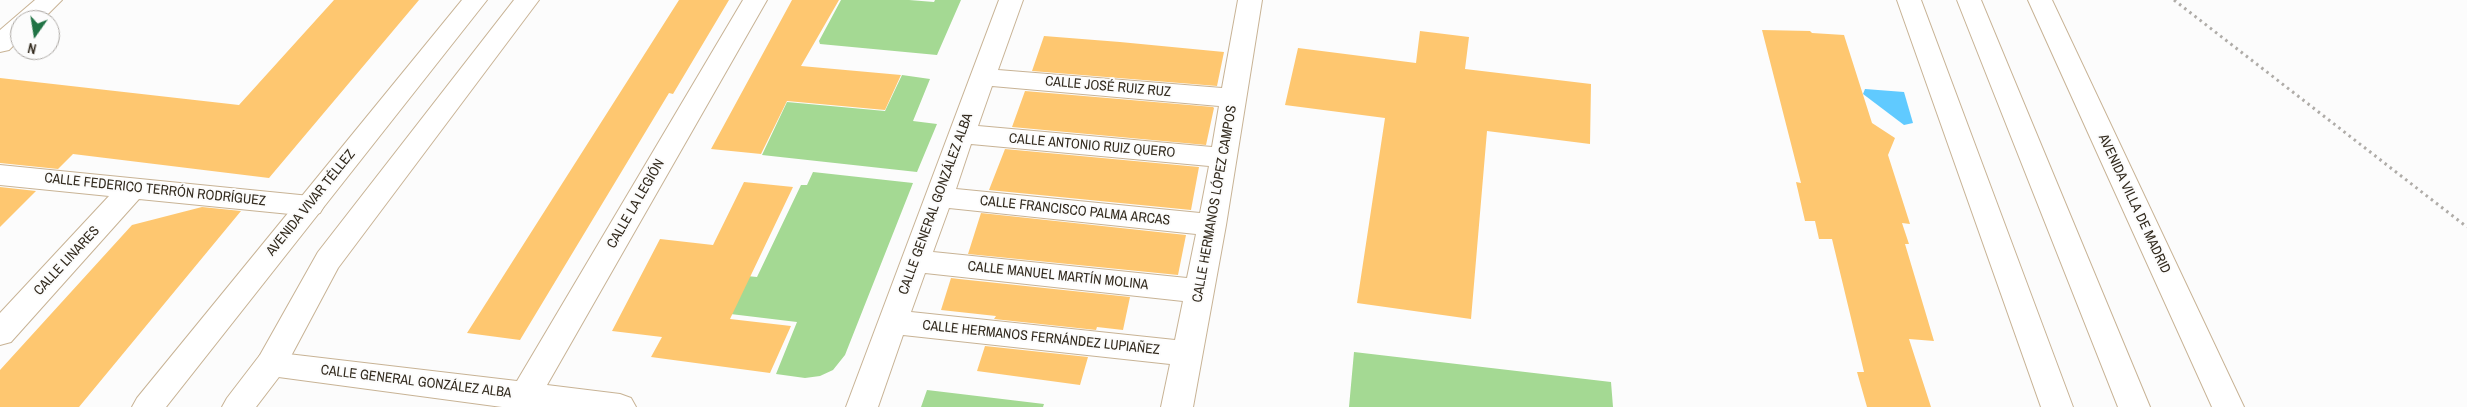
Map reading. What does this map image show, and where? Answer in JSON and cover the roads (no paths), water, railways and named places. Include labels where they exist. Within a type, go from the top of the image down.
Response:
[{"type":"street","points":[[38,10],[50,0]]},
{"type":"street","name":"AVENIDA VIVAR TÉLLEZ","points":[[148,407],[475,0]]},
{"type":"street","points":[[238,407],[271,364],[328,260],[527,0]]},
{"type":"street","name":"CALLE LA LEGIÓN","points":[[521,401],[755,0]]},
{"type":"street","name":"CALLE GENERAL GONZÁLEZ ALBA","points":[[862,407],[1011,0]]},
{"type":"street","name":"CALLE HERMANOS LÓPEZ CAMPOS","points":[[1177,407],[1212,226],[1250,0]]},
{"type":"street","points":[[1909,0],[2057,407]]},
{"type":"street","points":[[1969,0],[2134,407]]},
{"type":"street","name":"AVENIDA VILLA DE MADRID","points":[[2040,0],[2228,407]]},
{"type":"street","points":[[0,44],[10,35]]},
{"type":"street","name":"CALLE JOSÉ RUIZ RUZ","points":[[982,77],[1234,98]]},
{"type":"street","name":"CALLE ANTONIO RUIZ QUERO","points":[[961,134],[1224,158]]},
{"type":"street","name":"CALLE FEDERICO TERRÓN RODRÍGUEZ","points":[[0,175],[310,206]]},
{"type":"street","name":"CALLE LINARES","points":[[0,333],[133,188]]},
{"type":"street","name":"CALLE FRANCISCO PALMA ARCAS","points":[[938,197],[1212,226]]},
{"type":"street","name":"CALLE MANUEL MARTÍN MOLINA","points":[[915,261],[1200,291]]},
{"type":"street","name":"CALLE HERMANOS FERNÁNDEZ LUPIAÑEZ","points":[[894,322],[1187,354]]},
{"type":"street","name":"CALLE GENERAL GONZÁLEZ ALBA","points":[[271,364],[521,401],[620,407]]},
{"type":"water","points":[[1865,89],[1904,92],[1913,123],[1904,125],[1863,94]]}]
